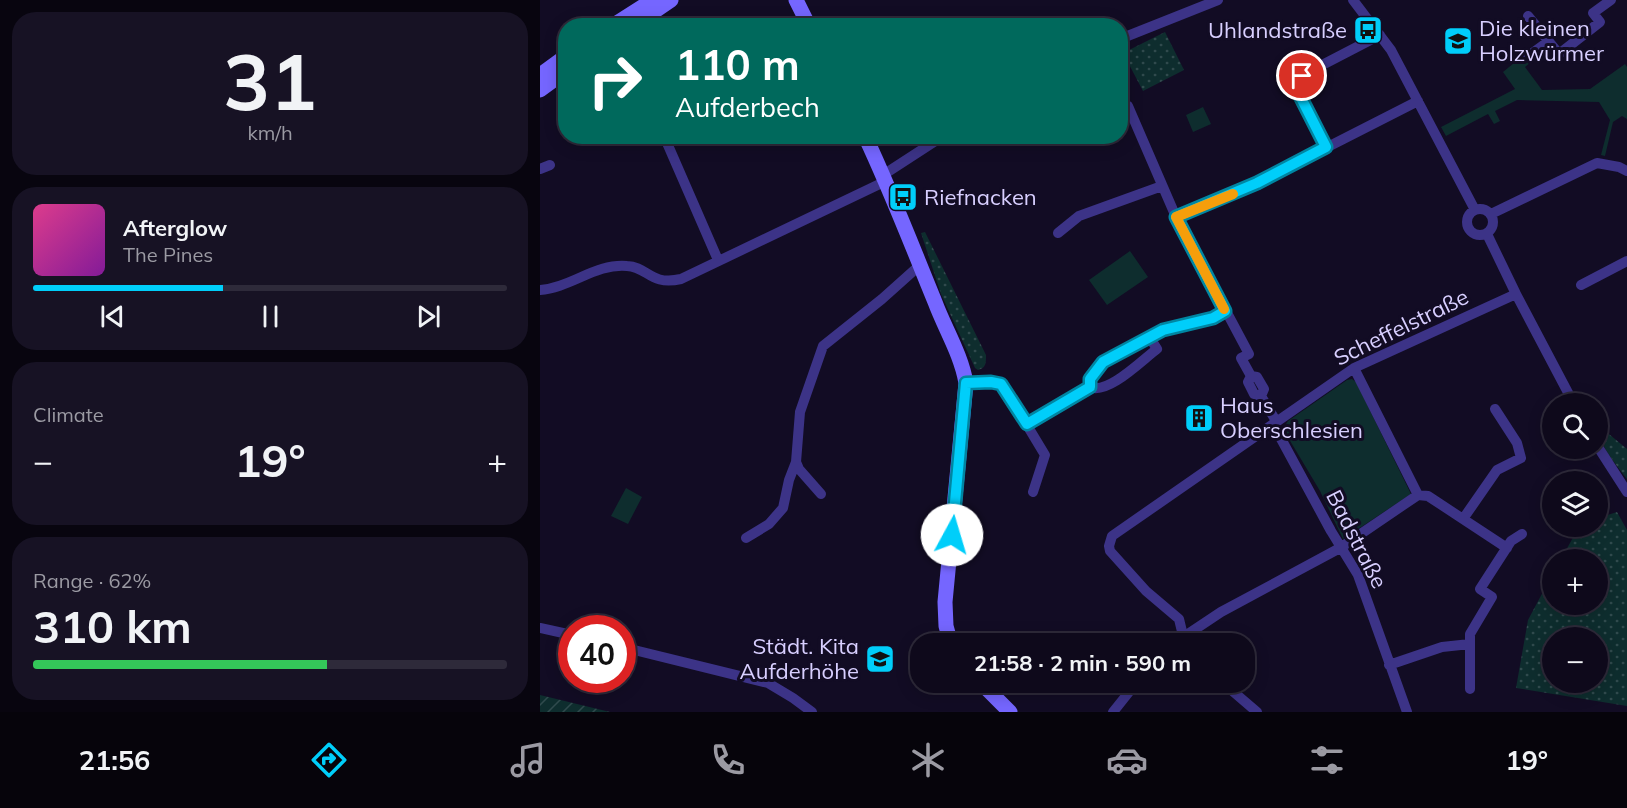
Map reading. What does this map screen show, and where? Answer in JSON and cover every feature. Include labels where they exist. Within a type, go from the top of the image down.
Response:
[{"type":"street","points":[[624,18],[652,0]]},
{"type":"street","points":[[645,18],[671,0]]},
{"type":"street","points":[[796,0],[805,18]]},
{"type":"street","points":[[1128,36],[1218,0]]},
{"type":"street","points":[[1353,0],[1391,50],[1475,210]]},
{"type":"street","points":[[1528,16],[1559,54],[1600,22],[1593,13],[1611,0]]},
{"type":"street","points":[[1326,147],[1297,90],[1297,82],[1302,76],[1380,35]]},
{"type":"street","points":[[1527,57],[1549,41]]},
{"type":"street","points":[[540,75],[558,62]]},
{"type":"street","points":[[540,90],[558,76]]},
{"type":"street","points":[[1176,217],[1257,183],[1418,100]]},
{"type":"street","name":"Badstraße","points":[[1128,106],[1176,217],[1249,354],[1241,358],[1251,376],[1257,377],[1264,389],[1261,396],[1274,423],[1364,589],[1407,712]]},
{"type":"street","points":[[667,144],[718,260]]},
{"type":"street","points":[[869,144],[959,356],[966,383],[945,602],[948,633]]},
{"type":"street","points":[[540,290],[554,288],[613,266],[631,266],[658,280],[687,277],[884,178],[932,144]]},
{"type":"street","points":[[1491,214],[1597,163],[1619,167],[1627,171]]},
{"type":"street","points":[[1058,232],[1079,216],[1162,186]]},
{"type":"street","points":[[1484,209],[1491,214],[1493,227],[1488,234],[1476,235],[1468,228],[1467,219],[1475,210],[1484,209]]},
{"type":"street","points":[[1488,234],[1516,294],[1568,393]]},
{"type":"street","points":[[1581,285],[1627,261]]},
{"type":"street","points":[[746,538],[760,530],[780,513],[785,502],[789,480],[796,462],[800,412],[822,348],[831,338],[882,299],[920,265]]},
{"type":"street","name":"Scheffelstraße","points":[[1182,633],[1179,619],[1146,591],[1110,551],[1112,536],[1354,369],[1516,294]]},
{"type":"street","points":[[1090,387],[1090,379],[1103,362],[1163,330],[1213,318],[1225,311]]},
{"type":"street","points":[[1027,424],[1090,387],[1094,389],[1110,386],[1157,349],[1150,338]]},
{"type":"street","points":[[1354,369],[1418,495]]},
{"type":"street","points":[[966,383],[1001,384],[1027,424],[1045,455],[1033,492]]},
{"type":"street","points":[[1464,519],[1497,470],[1521,458],[1517,442],[1495,409]]},
{"type":"street","points":[[1606,459],[1627,492]]},
{"type":"street","points":[[796,462],[822,494]]},
{"type":"street","points":[[1192,633],[1221,612],[1340,548],[1418,495],[1428,496],[1507,548]]},
{"type":"street","points":[[1470,689],[1470,634],[1492,597],[1480,589],[1511,541],[1522,534]]},
{"type":"street","points":[[540,628],[558,632]]},
{"type":"street","points":[[1389,664],[1442,647],[1470,644]]},
{"type":"street","points":[[636,650],[768,683],[812,712]]},
{"type":"street","points":[[991,693],[1010,712]]},
{"type":"street","points":[[1113,712],[1128,693]]},
{"type":"street","points":[[1235,693],[1257,712]]},
{"type":"green space","points":[[1165,32],[1184,70],[1143,91],[1128,62],[1128,50]]},
{"type":"green space","points":[[1525,54],[1531,62],[1525,67],[1542,90],[1590,89],[1625,64],[1627,67],[1627,119],[1622,116],[1613,122],[1605,156],[1601,155],[1610,120],[1599,102],[1517,100],[1495,111],[1500,121],[1494,124],[1488,114],[1446,136],[1441,127],[1515,89],[1503,72]]},
{"type":"green space","points":[[1203,107],[1211,124],[1193,132],[1186,115]]},
{"type":"green space","points":[[925,232],[986,355],[985,365],[981,369],[975,368],[941,294],[921,233]]},
{"type":"green space","points":[[1130,251],[1148,277],[1107,305],[1089,280]]},
{"type":"green space","points":[[1352,379],[1356,382],[1411,494],[1343,539],[1320,491],[1284,427],[1288,421],[1347,380]]},
{"type":"green space","points":[[1608,433],[1627,449],[1627,479],[1608,452]]},
{"type":"green space","points":[[626,488],[642,497],[628,524],[611,516]]},
{"type":"green space","points":[[1617,512],[1627,530],[1627,706],[1547,693],[1608,693],[1608,627],[1542,627],[1542,692],[1516,688],[1528,620],[1542,594],[1542,615],[1608,615],[1608,549],[1567,549],[1573,537],[1608,537],[1608,515]]},
{"type":"green space","points":[[540,695],[610,712],[540,712]]},
{"type":"slow traffic","points":[[1224,309],[1176,217],[1233,194]]},
{"type":"place","name":"Uhlandstraße","points":[[1368,30]]},
{"type":"place","name":"Die kleinen Holzwürmer","points":[[1458,41]]},
{"type":"place","name":"Riefnacken","points":[[903,197]]},
{"type":"place","name":"Haus Oberschlesien","points":[[1199,418]]},
{"type":"place","name":"Städt. Kita Aufderhöhe","points":[[880,659]]},
{"type":"route","points":[[952,535],[966,383],[996,382],[1001,384],[1027,424],[1090,387],[1090,379],[1103,362],[1163,330],[1213,318],[1225,311],[1176,217],[1257,183],[1326,147],[1297,90],[1296,84],[1302,76]]}]
